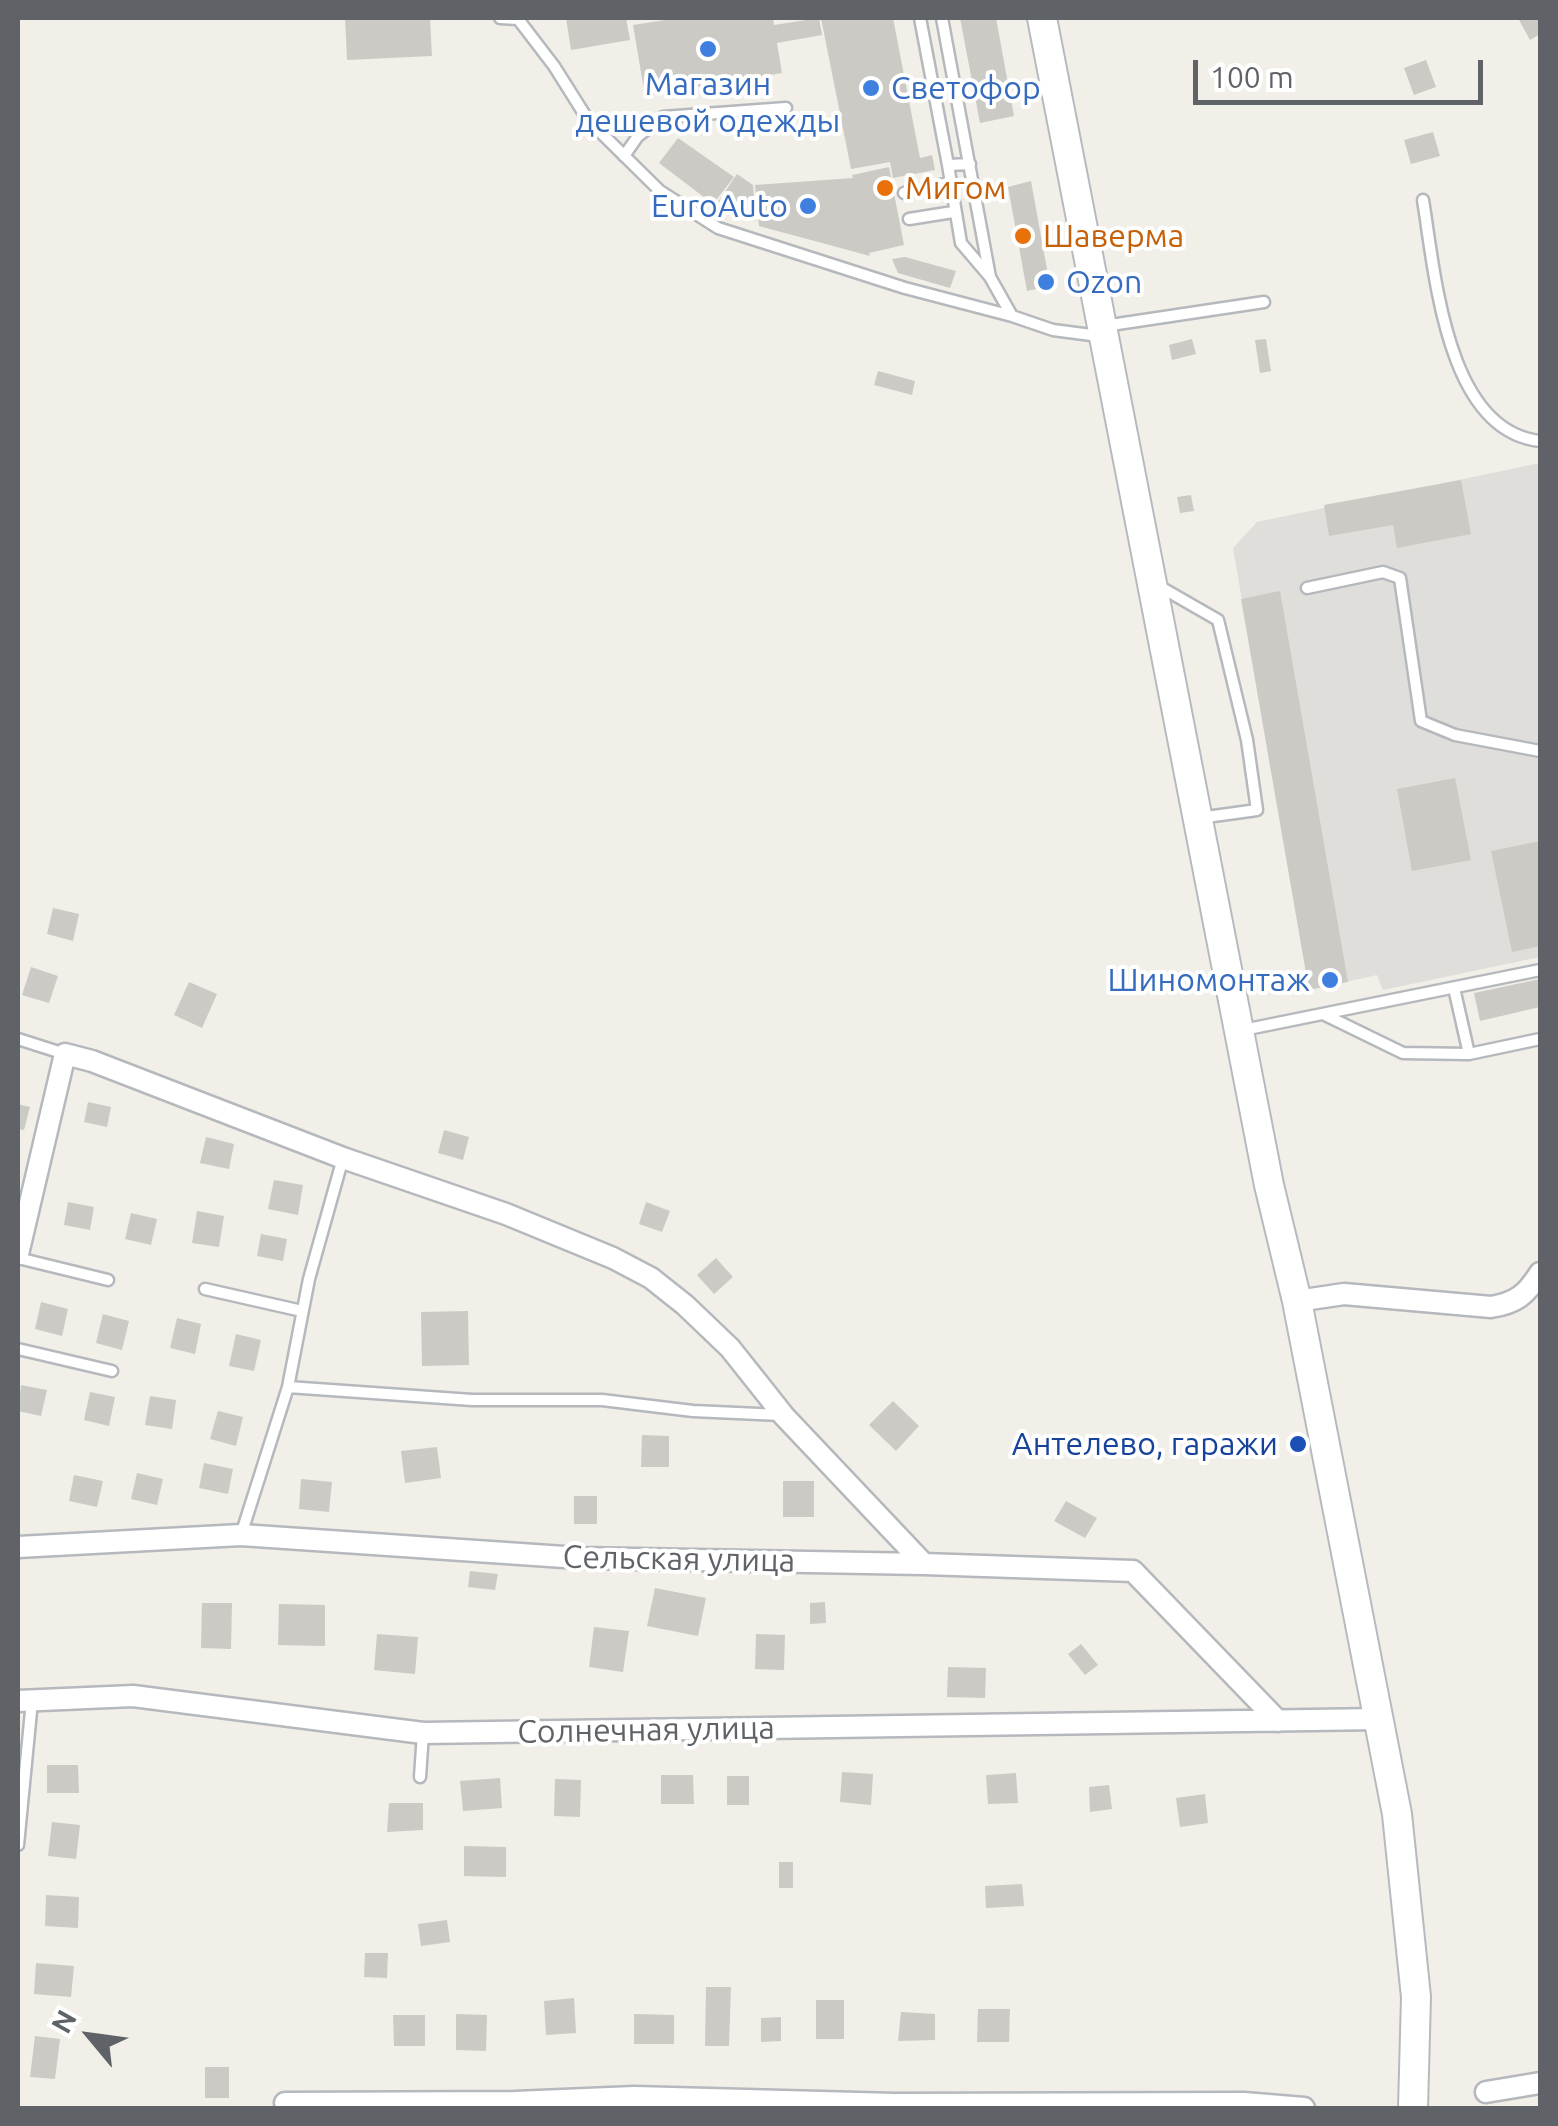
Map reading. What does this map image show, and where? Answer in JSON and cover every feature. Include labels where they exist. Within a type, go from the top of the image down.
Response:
[{"type":"main road","points":[[1042,18],[1269,1186],[1297,1301],[1397,1814],[1416,1997],[1412,2108]]},
{"type":"street","points":[[18,1256],[65,1054],[92,1061],[343,1158],[506,1214],[613,1258],[650,1278],[730,1348],[784,1416],[924,1564]]},
{"type":"street","points":[[1297,1301],[1344,1294],[1491,1306],[1515,1303],[1540,1273]]},
{"type":"street","name":"Сельская улица","points":[[18,1546],[241,1534],[580,1558],[1133,1571],[1278,1721]]},
{"type":"street","name":"Солнечная улица","points":[[25,1701],[133,1696],[423,1733],[1379,1719]]},
{"type":"street","points":[[1486,2092],[1540,2083]]},
{"type":"street","points":[[285,2104],[634,2097],[1304,2108]]},
{"type":"lane","points":[[500,18],[518,19],[588,120],[660,191],[718,228],[1052,330],[1104,331],[1264,302]]},
{"type":"lane","points":[[920,18],[960,243],[990,277],[1012,316]]},
{"type":"lane","points":[[942,18],[990,277]]},
{"type":"lane","points":[[624,156],[638,136],[663,116],[786,108]]},
{"type":"lane","points":[[948,165],[970,164]]},
{"type":"lane","points":[[904,193],[949,183]]},
{"type":"lane","points":[[1422,200],[1445,331],[1461,369],[1484,411],[1507,430],[1540,442]]},
{"type":"lane","points":[[910,219],[953,212]]},
{"type":"lane","points":[[1307,588],[1383,572],[1400,578],[1421,721],[1454,735],[1540,752]]},
{"type":"lane","points":[[1152,582],[1218,620],[1247,740],[1256,810],[1198,818]]},
{"type":"lane","points":[[1239,1030],[1540,970]]},
{"type":"lane","points":[[1454,988],[1468,1054]]},
{"type":"lane","points":[[1322,1014],[1402,1053],[1468,1054],[1540,1039]]},
{"type":"lane","points":[[18,1038],[65,1054]]},
{"type":"lane","points":[[241,1534],[288,1387],[302,1310],[343,1158]]},
{"type":"lane","points":[[18,1256],[108,1280]]},
{"type":"lane","points":[[205,1289],[302,1310]]},
{"type":"lane","points":[[18,1349],[112,1371]]},
{"type":"lane","points":[[288,1387],[472,1400],[602,1400],[692,1411],[784,1416]]},
{"type":"lane","points":[[18,1845],[25,1701]]},
{"type":"lane","points":[[420,1777],[423,1733]]},
{"type":"shaded area","points":[[1540,463],[1540,957],[1383,990],[1377,975],[1309,990],[1233,548],[1257,522]]},
{"type":"building","points":[[345,18],[430,18],[432,56],[347,60]]},
{"type":"building","points":[[566,18],[626,18],[630,40],[571,50]]},
{"type":"building","name":"Магазин дешевой одежды","points":[[679,18],[773,18],[774,25],[819,18],[822,35],[777,43],[782,73],[645,96],[633,25]]},
{"type":"building","name":"Светофор","points":[[821,18],[893,18],[920,158],[932,155],[935,170],[893,178],[890,162],[851,169]]},
{"type":"building","points":[[960,18],[996,18],[1014,116],[980,123]]},
{"type":"building","points":[[1518,18],[1540,18],[1540,34],[1530,40]]},
{"type":"building","points":[[1426,60],[1436,87],[1414,95],[1404,68]]},
{"type":"building","points":[[1433,132],[1440,156],[1411,164],[1404,140]]},
{"type":"building","points":[[678,138],[734,177],[713,204],[659,163]]},
{"type":"building","name":"EuroAuto","points":[[889,167],[904,245],[869,253],[870,256],[759,226],[755,185],[853,178],[852,175]]},
{"type":"building","points":[[737,174],[753,185],[756,221],[718,202]]},
{"type":"building","points":[[1031,181],[1050,286],[1027,291],[1008,187]]},
{"type":"building","points":[[905,257],[956,271],[950,288],[898,273],[892,259]]},
{"type":"building","points":[[1192,339],[1196,354],[1172,360],[1169,345]]},
{"type":"building","points":[[1266,339],[1271,371],[1260,373],[1255,340]]},
{"type":"building","points":[[878,371],[915,381],[912,395],[874,385]]},
{"type":"building","points":[[1461,480],[1471,534],[1397,548],[1393,525],[1329,536],[1324,505]]},
{"type":"building","points":[[1191,495],[1194,511],[1180,513],[1177,497]]},
{"type":"building","points":[[1280,591],[1348,982],[1309,990],[1241,599]]},
{"type":"building","points":[[1455,778],[1471,860],[1412,871],[1397,789]]},
{"type":"building","points":[[1540,841],[1540,946],[1512,952],[1491,851]]},
{"type":"building","points":[[53,908],[79,914],[73,941],[47,934]]},
{"type":"building","points":[[31,967],[58,976],[49,1003],[22,995]]},
{"type":"building","points":[[1540,979],[1540,1007],[1480,1021],[1474,993]]},
{"type":"building","points":[[189,982],[217,994],[202,1028],[174,1015]]},
{"type":"building","points":[[88,1102],[111,1107],[107,1127],[84,1122]]},
{"type":"building","points":[[18,1104],[30,1107],[24,1130],[18,1129]]},
{"type":"building","points":[[444,1130],[469,1137],[463,1160],[438,1153]]},
{"type":"building","points":[[206,1137],[234,1144],[229,1169],[200,1163]]},
{"type":"building","points":[[274,1180],[303,1185],[298,1215],[268,1209]]},
{"type":"building","points":[[68,1202],[94,1207],[90,1230],[64,1225]]},
{"type":"building","points":[[646,1202],[670,1211],[662,1232],[639,1224]]},
{"type":"building","points":[[197,1211],[224,1216],[219,1247],[192,1243]]},
{"type":"building","points":[[131,1213],[157,1219],[151,1245],[125,1239]]},
{"type":"building","points":[[261,1234],[287,1239],[283,1261],[257,1256]]},
{"type":"building","points":[[716,1258],[733,1277],[714,1294],[697,1275]]},
{"type":"building","points":[[41,1302],[68,1309],[62,1336],[35,1329]]},
{"type":"building","points":[[468,1311],[469,1365],[422,1366],[421,1312]]},
{"type":"building","points":[[103,1314],[129,1321],[122,1350],[96,1343]]},
{"type":"building","points":[[177,1318],[201,1324],[195,1354],[170,1348]]},
{"type":"building","points":[[236,1334],[261,1340],[254,1371],[229,1366]]},
{"type":"building","points":[[21,1385],[47,1390],[41,1416],[18,1411]]},
{"type":"building","points":[[90,1392],[115,1397],[109,1426],[84,1420]]},
{"type":"building","points":[[150,1396],[176,1400],[172,1429],[145,1425]]},
{"type":"building","points":[[893,1401],[919,1426],[896,1451],[869,1425]]},
{"type":"building","points":[[218,1411],[243,1417],[236,1446],[210,1439]]},
{"type":"building","points":[[642,1435],[669,1436],[669,1467],[641,1467]]},
{"type":"building","points":[[437,1447],[441,1478],[405,1483],[401,1451]]},
{"type":"building","points":[[204,1463],[233,1469],[228,1494],[199,1488]]},
{"type":"building","points":[[137,1473],[163,1479],[157,1505],[131,1499]]},
{"type":"building","points":[[74,1475],[103,1481],[97,1507],[69,1501]]},
{"type":"building","points":[[301,1479],[332,1482],[329,1512],[299,1509]]},
{"type":"building","points":[[783,1481],[814,1481],[814,1517],[783,1517]]},
{"type":"building","points":[[574,1496],[597,1496],[597,1524],[574,1524]]},
{"type":"building","points":[[1066,1501],[1097,1518],[1085,1538],[1054,1521]]},
{"type":"building","points":[[470,1571],[498,1574],[495,1590],[468,1587]]},
{"type":"building","points":[[655,1588],[706,1598],[698,1636],[647,1626]]},
{"type":"building","points":[[825,1602],[826,1623],[810,1624],[810,1603]]},
{"type":"building","points":[[202,1603],[232,1603],[231,1649],[201,1648]]},
{"type":"building","points":[[279,1604],[325,1605],[325,1646],[278,1645]]},
{"type":"building","points":[[594,1627],[629,1631],[623,1672],[589,1667]]},
{"type":"building","points":[[377,1634],[418,1637],[415,1674],[374,1670]]},
{"type":"building","points":[[756,1634],[785,1635],[784,1670],[755,1669]]},
{"type":"building","points":[[1081,1644],[1098,1665],[1085,1675],[1068,1654]]},
{"type":"building","points":[[948,1667],[986,1668],[985,1698],[947,1697]]},
{"type":"building","points":[[47,1765],[78,1765],[79,1793],[47,1793]]},
{"type":"building","points":[[842,1772],[873,1774],[871,1805],[840,1802]]},
{"type":"building","points":[[1016,1773],[1018,1803],[988,1804],[986,1775]]},
{"type":"building","points":[[661,1775],[693,1775],[694,1804],[661,1804]]},
{"type":"building","points":[[727,1776],[749,1776],[749,1805],[727,1805]]},
{"type":"building","points":[[500,1778],[502,1808],[463,1811],[460,1781]]},
{"type":"building","points":[[555,1779],[581,1780],[580,1817],[554,1816]]},
{"type":"building","points":[[1109,1785],[1112,1809],[1090,1812],[1089,1787]]},
{"type":"building","points":[[1205,1794],[1208,1823],[1180,1827],[1176,1798]]},
{"type":"building","points":[[389,1803],[423,1803],[423,1830],[387,1832]]},
{"type":"building","points":[[52,1822],[80,1825],[76,1859],[48,1856]]},
{"type":"building","points":[[464,1846],[506,1847],[506,1877],[464,1876]]},
{"type":"building","points":[[779,1862],[793,1862],[793,1888],[779,1888]]},
{"type":"building","points":[[1022,1884],[1024,1906],[986,1908],[985,1886]]},
{"type":"building","points":[[46,1895],[79,1897],[78,1928],[45,1926]]},
{"type":"building","points":[[447,1920],[450,1942],[421,1946],[418,1924]]},
{"type":"building","points":[[365,1953],[388,1953],[387,1978],[364,1977]]},
{"type":"building","points":[[36,1963],[74,1966],[71,1997],[34,1994]]},
{"type":"building","points":[[706,1987],[731,1987],[729,2046],[705,2046]]},
{"type":"building","points":[[574,1998],[576,2033],[546,2035],[544,2001]]},
{"type":"building","points":[[816,2000],[844,2000],[844,2039],[816,2039]]},
{"type":"building","points":[[978,2009],[1010,2009],[1009,2042],[977,2042]]},
{"type":"building","points":[[901,2012],[935,2014],[935,2040],[898,2041]]},
{"type":"building","points":[[456,2014],[487,2015],[486,2051],[456,2050]]},
{"type":"building","points":[[634,2014],[674,2015],[674,2044],[634,2044]]},
{"type":"building","points":[[393,2015],[425,2015],[425,2046],[394,2046]]},
{"type":"building","points":[[781,2017],[781,2041],[761,2042],[761,2018]]},
{"type":"building","points":[[35,2036],[60,2039],[55,2079],[30,2077]]},
{"type":"building","points":[[205,2067],[229,2067],[229,2098],[205,2098]]},
{"type":"place","name":"Магазин дешевой одежды","points":[[708,49]]},
{"type":"place","name":"Светофор","points":[[871,88]]},
{"type":"place","name":"Мигом","points":[[885,188]]},
{"type":"place","name":"EuroAuto","points":[[808,206]]},
{"type":"place","name":"Шаверма","points":[[1023,236]]},
{"type":"place","name":"Ozon","points":[[1046,282]]},
{"type":"place","name":"Шиномонтаж","points":[[1330,980]]},
{"type":"place","name":"Антелево, гаражи","points":[[1298,1444]]}]
